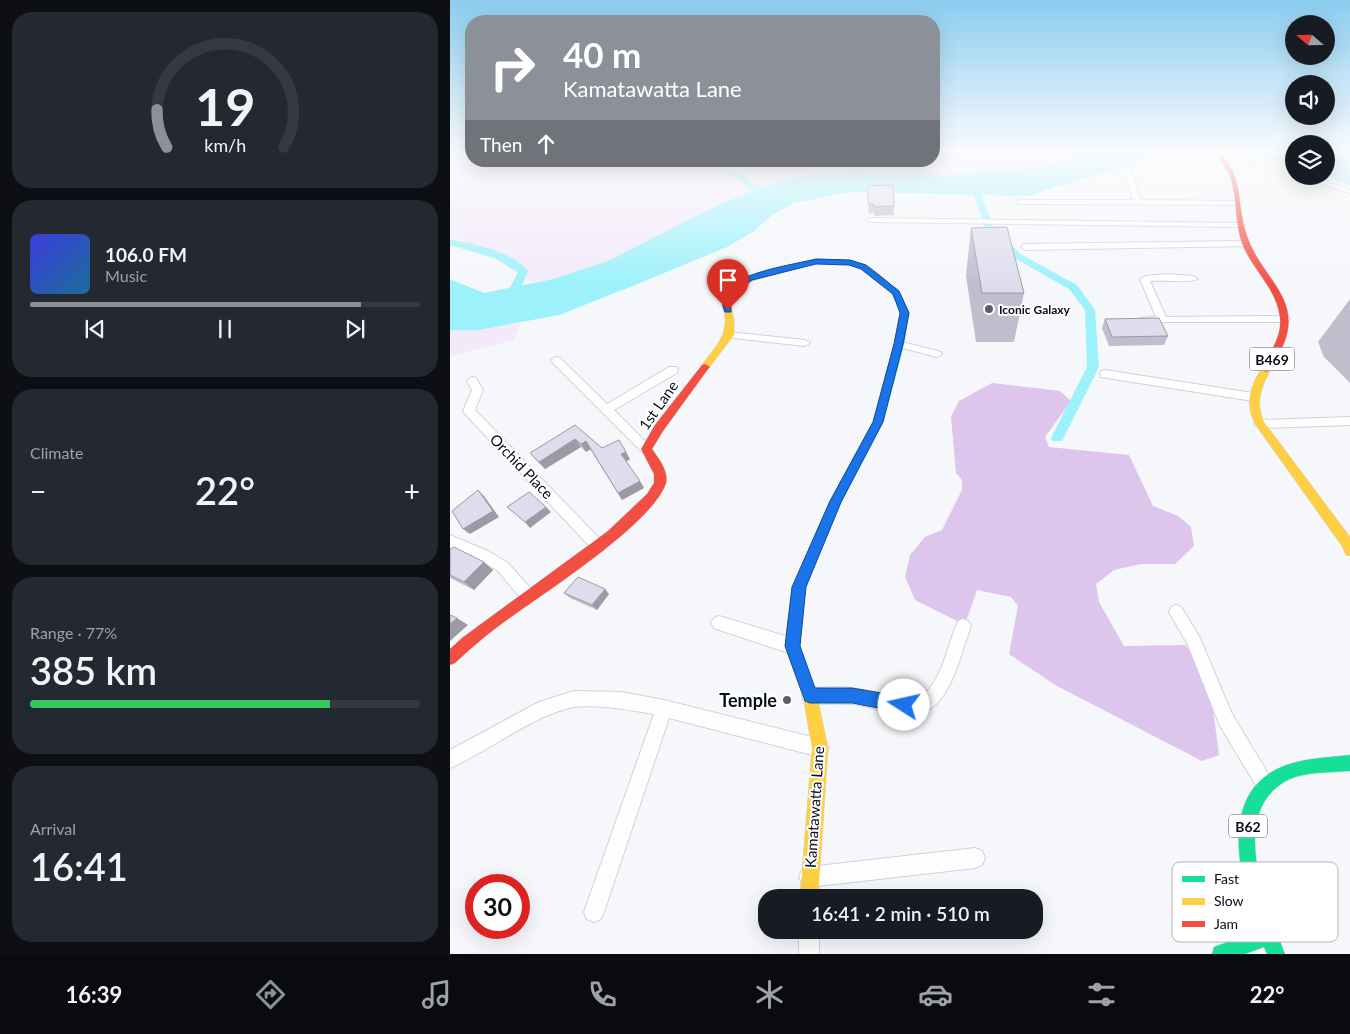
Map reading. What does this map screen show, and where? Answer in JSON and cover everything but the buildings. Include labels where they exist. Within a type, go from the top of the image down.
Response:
[{"type":"street","points":[[1136,198],[1138,203]]},
{"type":"street","name":"B469","points":[[1237,198],[1245,244],[1256,266],[1279,296],[1285,319],[1283,335],[1253,398]]},
{"type":"street","points":[[1020,202],[1238,203]]},
{"type":"street","points":[[870,220],[1241,225]]},
{"type":"street","points":[[1025,247],[1245,244]]},
{"type":"street","name":"Kamatawatta Lane","points":[[729,335],[730,321],[726,299],[729,292],[749,279],[816,262],[850,262],[864,267],[896,293],[905,313],[899,344],[878,422],[836,501],[799,587],[792,646],[810,696],[820,748],[809,889]]},
{"type":"street","points":[[1162,319],[1145,279],[1167,277],[1193,280]]},
{"type":"street","points":[[1134,321],[1162,319],[1285,319]]},
{"type":"street","points":[[729,335],[805,342]]},
{"type":"street","name":"1st Lane","points":[[450,658],[528,596],[598,546],[650,502],[660,485],[658,466],[646,449],[659,428],[729,335]]},
{"type":"street","points":[[899,344],[937,354]]},
{"type":"street","points":[[556,360],[646,449]]},
{"type":"street","points":[[607,409],[673,370]]},
{"type":"street","points":[[1105,374],[1253,398],[1253,410],[1260,424],[1317,500],[1347,543],[1350,551]]},
{"type":"street","name":"Orchid Place","points":[[472,381],[478,390],[469,411],[598,546]]},
{"type":"street","points":[[1260,424],[1350,421]]},
{"type":"street","points":[[450,541],[482,555],[503,567],[528,596]]},
{"type":"street","points":[[1176,612],[1194,641],[1226,720],[1266,786]]},
{"type":"street","points":[[719,623],[792,646]]},
{"type":"street","points":[[810,696],[852,696],[904,705],[920,704],[932,697],[942,680],[963,626]]},
{"type":"street","points":[[450,759],[545,708],[574,698],[621,700],[664,708],[820,748]]},
{"type":"street","points":[[594,912],[664,708]]},
{"type":"street","name":"B62","points":[[1247,862],[1249,818],[1256,800],[1266,786],[1279,776],[1297,771],[1350,763]]},
{"type":"street","points":[[809,878],[975,858]]},
{"type":"street","points":[[809,939],[809,954]]},
{"type":"street","points":[[1221,954],[1252,942]]},
{"type":"street","name":"B62","points":[[1271,942],[1276,954]]},
{"type":"shaded area","points":[[450,198],[736,198],[610,260],[553,279],[533,282],[518,275],[492,253],[450,236]]},
{"type":"shaded area","points":[[521,323],[514,340],[450,356],[450,330],[479,330]]},
{"type":"shaded area","points":[[992,383],[1060,391],[1071,401],[1045,437],[1049,447],[1129,455],[1153,506],[1178,516],[1191,527],[1194,546],[1175,564],[1141,564],[1114,570],[1096,584],[1099,602],[1124,646],[1185,645],[1207,664],[1219,755],[1202,761],[1057,686],[1009,654],[1018,606],[1011,597],[977,590],[967,619],[959,622],[915,600],[905,577],[910,555],[925,537],[942,530],[962,490],[962,480],[956,473],[951,417],[959,401]]},
{"type":"water","points":[[736,198],[822,198],[794,203],[772,215],[754,231],[727,247],[559,315],[479,330],[450,330],[450,279],[484,293],[553,279],[610,260]]},
{"type":"waterway","points":[[978,198],[989,228],[1019,257],[1073,287],[1090,310],[1093,367],[1057,438]]},
{"type":"waterway","points":[[450,242],[498,255],[523,271],[516,287],[504,300]]},
{"type":"traffic: fast","points":[[794,628],[799,587],[836,501],[878,422],[899,344],[905,313],[896,293],[891,289]]},
{"type":"traffic: fast","points":[[1248,862],[1247,835],[1251,811],[1261,791],[1287,772],[1350,763]]},
{"type":"traffic: fast","points":[[1221,954],[1252,942]]},
{"type":"traffic: fast","points":[[1272,942],[1276,954]]},
{"type":"traffic: slow","points":[[705,367],[729,335],[730,321],[726,299],[729,291],[749,279],[816,261],[850,262],[864,267],[891,289]]},
{"type":"traffic: slow","points":[[1266,369],[1254,396],[1253,402],[1256,416],[1347,543],[1350,551]]},
{"type":"traffic: slow","points":[[794,628],[792,646],[810,696],[820,748],[810,889]]},
{"type":"traffic: jam","points":[[1237,198],[1240,221],[1247,246],[1275,290],[1280,300],[1285,320],[1285,326],[1278,346],[1266,369]]},
{"type":"traffic: jam","points":[[450,658],[491,624],[613,535],[651,498],[661,478],[656,465],[646,449],[659,428],[705,367]]},
{"type":"place","name":"Iconic Galaxy","points":[[989,309]]},
{"type":"place","name":"Temple","points":[[787,700]]},
{"type":"route","points":[[728,310],[726,299],[729,292],[749,279],[767,273],[833,260],[850,262],[864,267],[896,293],[905,313],[899,344],[878,422],[836,501],[799,587],[792,646],[810,696],[852,696],[904,705]]}]
